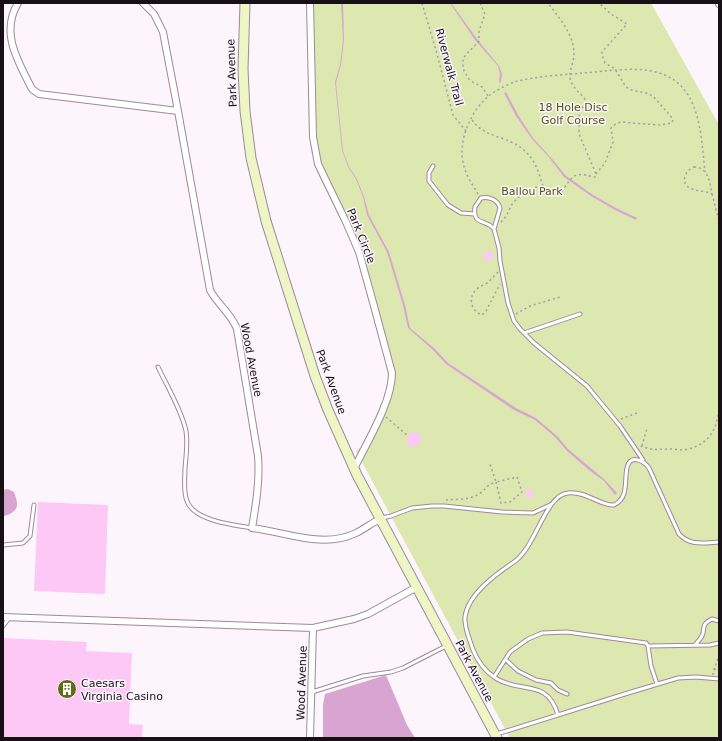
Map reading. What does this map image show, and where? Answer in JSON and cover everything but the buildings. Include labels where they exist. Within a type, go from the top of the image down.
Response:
[{"type":"main road","name":"Park Avenue","points":[[245,3],[243,69],[245,111],[250,151],[266,221],[315,376],[354,469],[496,736]]},
{"type":"street","points":[[18,3],[11,14],[8,25],[8,39],[32,89],[35,92],[39,94],[178,110]]},
{"type":"street","name":"Wood Avenue","points":[[143,3],[154,14],[163,32],[210,290],[213,296],[230,316],[237,329],[258,456],[259,485],[252,528]]},
{"type":"street","name":"Park Circle","points":[[310,3],[313,137],[315,152],[318,164],[359,252],[390,365],[392,381],[387,401],[354,469]]},
{"type":"street","points":[[252,528],[292,536],[328,539],[339,538],[356,533],[380,519]]},
{"type":"street","points":[[6,618],[313,628],[346,621],[368,614],[417,587]]},
{"type":"street","name":"Wood Avenue","points":[[310,738],[313,628]]},
{"type":"lane","points":[[433,166],[428,173],[430,181],[448,205],[461,213],[475,214]]},
{"type":"lane","points":[[494,229],[500,212],[499,204],[488,197],[481,198],[475,207],[475,214],[481,222],[491,225],[494,229],[499,248],[508,303],[514,321],[534,344],[586,386],[616,422],[649,468],[678,534],[683,539],[695,544],[719,542]]},
{"type":"lane","points":[[524,333],[580,314]]},
{"type":"lane","points":[[158,367],[180,413],[186,432],[185,496],[190,508],[199,515],[252,528]]},
{"type":"lane","points":[[558,715],[553,701],[541,691],[505,683],[494,677],[483,668],[473,649],[465,625],[467,611],[471,603],[485,585],[524,554],[550,505],[558,496],[570,493],[586,495],[604,504],[614,505],[620,501],[624,494],[627,467],[629,464],[636,459],[644,462]]},
{"type":"lane","points":[[3,545],[23,543],[30,536],[34,505]]},
{"type":"lane","points":[[380,519],[412,508],[432,506],[533,513],[550,505]]},
{"type":"lane","points":[[3,626],[6,618]]},
{"type":"lane","points":[[695,645],[703,634],[703,627],[706,622],[712,619],[719,621]]},
{"type":"lane","points":[[494,677],[510,652],[528,639],[542,633],[566,632],[644,642],[648,646],[650,666],[657,684]]},
{"type":"lane","points":[[648,646],[710,645],[719,643]]},
{"type":"lane","points":[[312,692],[363,676],[391,672],[403,668],[448,646]]},
{"type":"lane","points":[[506,660],[518,671],[536,680],[551,683],[558,690],[567,694]]},
{"type":"lane","points":[[496,736],[657,684],[687,677],[719,679]]},
{"type":"path","name":"Riverwalk Trail","points":[[422,3],[453,115],[466,131]]},
{"type":"path","points":[[480,3],[485,14],[479,32],[479,40],[463,58],[463,65],[464,71],[468,78],[482,87],[488,96]]},
{"type":"path","points":[[548,3],[562,20],[570,35],[574,54],[570,75],[573,88],[585,99],[584,105],[579,111],[579,134],[596,174]]},
{"type":"path","points":[[472,119],[480,129],[515,143],[531,156],[539,171],[543,187],[551,194],[559,195],[565,185],[574,176],[582,174],[595,177],[605,163],[613,142],[611,128],[617,123],[622,122],[660,125],[672,123],[673,119],[653,96],[631,90],[626,87],[616,70],[605,63],[602,52],[627,24],[611,14],[599,3]]},
{"type":"path","points":[[481,198],[471,182],[462,161],[462,144],[466,131],[476,110],[490,94],[514,82],[542,77],[634,69],[657,72],[669,76],[682,86],[695,106],[702,142],[705,172],[719,221]]},
{"type":"path","points":[[705,172],[698,167],[690,169],[686,175],[686,183],[695,191],[708,191],[712,194]]},
{"type":"path","points":[[500,226],[500,223],[505,219],[516,200],[535,187],[543,187]]},
{"type":"path","points":[[501,267],[493,278],[474,292],[472,305],[474,311],[478,314],[482,315],[486,312],[503,276]]},
{"type":"path","points":[[512,315],[530,306],[560,297]]},
{"type":"path","points":[[642,446],[650,450],[687,450],[693,448],[712,434],[719,410]]},
{"type":"path","points":[[616,422],[637,413]]},
{"type":"path","points":[[380,414],[395,423],[397,428],[408,436]]},
{"type":"path","points":[[636,450],[642,446],[647,428]]},
{"type":"path","points":[[446,500],[474,497],[482,492],[489,484],[496,482],[517,477],[522,492],[510,502],[501,503],[496,482],[490,464]]},
{"type":"path","points":[[713,679],[714,669],[718,661],[719,653]]},
{"type":"path","points":[[714,669],[719,670]]},
{"type":"green space","name":"Ballou Park","points":[[307,3],[651,3],[719,125],[719,738],[510,738],[356,451],[363,445],[387,391],[389,380],[356,255],[317,172],[311,149],[309,131]]},
{"type":"shaded area","points":[[341,3],[343,3],[344,40],[341,65],[336,83],[343,151],[349,167],[357,179],[364,197],[369,215],[389,252],[405,305],[410,328],[435,349],[448,363],[516,408],[536,418],[557,436],[568,449],[605,480],[617,493],[615,495],[604,481],[567,451],[555,437],[535,420],[514,410],[446,364],[433,350],[408,328],[403,305],[387,252],[367,215],[363,197],[356,179],[348,167],[342,150],[335,82],[340,65],[343,40]]},
{"type":"shaded area","points":[[450,3],[499,66],[502,74],[501,82],[499,83],[500,74],[498,66],[475,40]]},
{"type":"shaded area","points":[[506,92],[518,115],[533,138],[565,175],[593,195],[637,218],[636,220],[591,196],[564,177],[548,156],[532,139],[516,116],[504,93]]},
{"type":"shaded area","points":[[8,489],[14,492],[17,504],[13,512],[3,516],[3,490]]},
{"type":"shaded area","points":[[386,675],[407,725],[415,738],[323,738],[323,705],[325,694]]},
{"type":"place","name":"Caesars Virginia Casino","points":[[67,689]]},
{"type":"park label","name":"18 Hole Disc Golf Course","points":[[573,113]]}]
